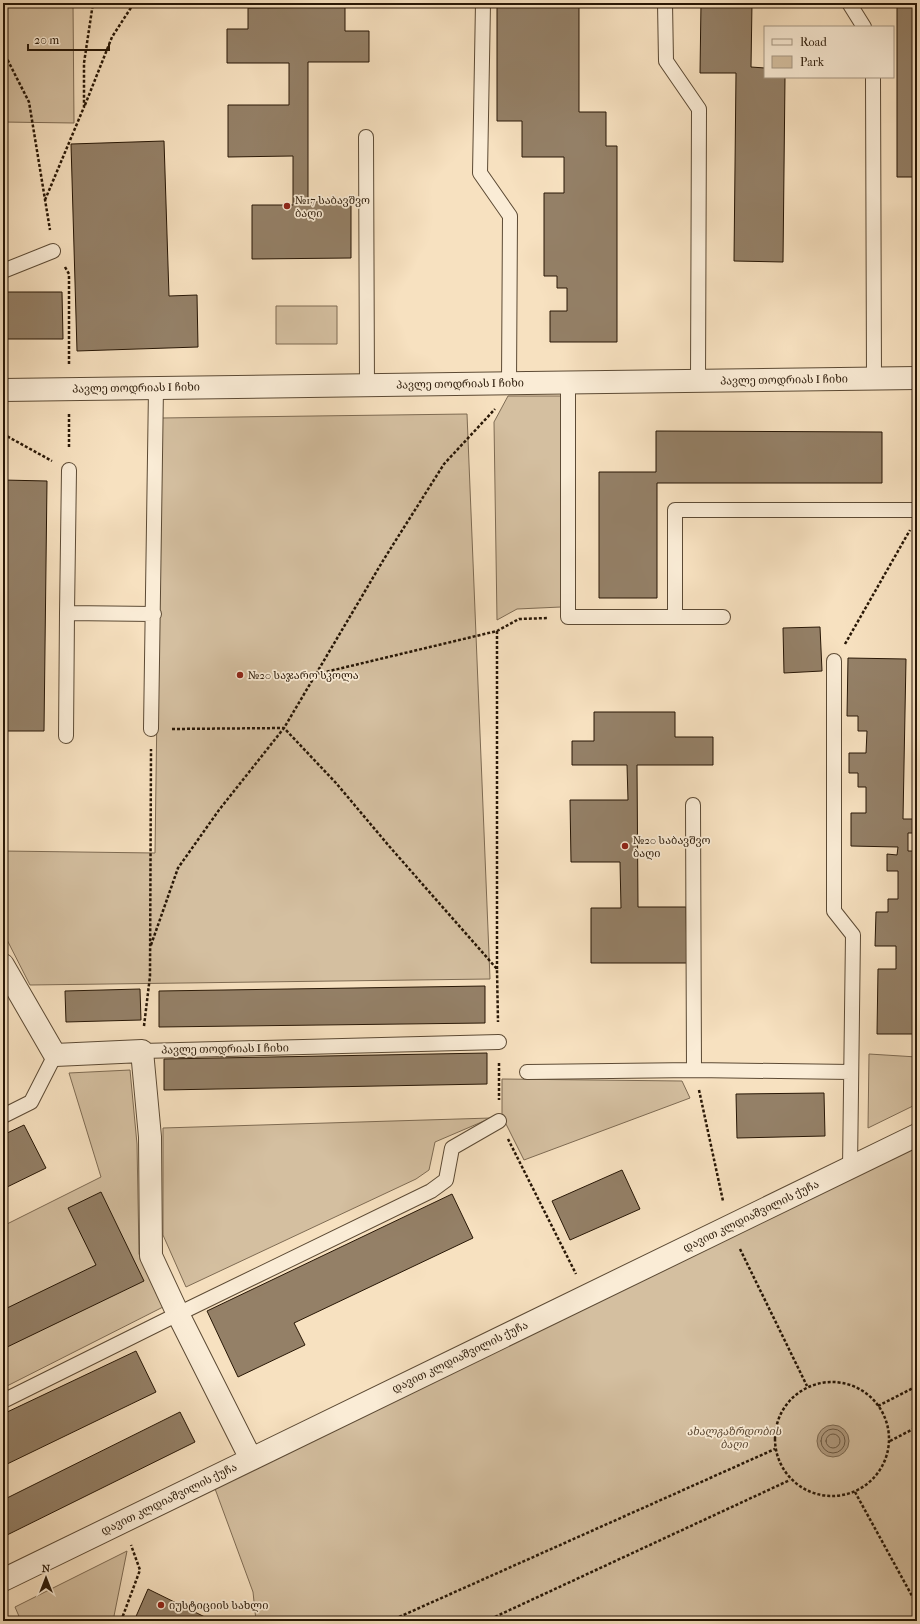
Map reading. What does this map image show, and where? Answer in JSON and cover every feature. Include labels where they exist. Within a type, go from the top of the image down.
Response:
[{"type":"street","name":"პავლე თოდრიას I ჩიხი","points":[[3,390],[917,378]]},
{"type":"street","points":[[3,965],[55,1055]]},
{"type":"street","name":"პავლე თოდრიას I ჩიხი","points":[[55,1055],[142,1051]]},
{"type":"street","points":[[142,1051],[150,1137],[151,1256],[178,1314],[251,1459]]},
{"type":"street","name":"დავით კლდიაშვილის ქუჩა","points":[[3,1580],[917,1135]]},
{"type":"lane","points":[[483,3],[480,173],[510,216],[509,383]]},
{"type":"lane","points":[[665,3],[666,61],[699,109],[698,381]]},
{"type":"lane","points":[[849,3],[863,26]]},
{"type":"lane","points":[[873,78],[874,378]]},
{"type":"lane","points":[[366,137],[367,385]]},
{"type":"lane","points":[[3,271],[53,251]]},
{"type":"lane","points":[[568,382],[568,617],[723,617]]},
{"type":"lane","points":[[151,729],[154,614],[156,388]]},
{"type":"lane","points":[[66,736],[69,470]]},
{"type":"lane","points":[[675,617],[675,510],[917,510]]},
{"type":"lane","points":[[67,613],[154,614]]},
{"type":"lane","points":[[834,662],[834,911],[853,935],[850,1168]]},
{"type":"lane","points":[[693,805],[694,1070]]},
{"type":"lane","name":"პავლე თოდრიას I ჩიხი","points":[[142,1051],[499,1042]]},
{"type":"lane","points":[[3,1116],[31,1102],[55,1055]]},
{"type":"lane","points":[[527,1072],[694,1070],[851,1072]]},
{"type":"lane","points":[[3,1401],[431,1191],[446,1180],[452,1148],[499,1121]]},
{"type":"path","points":[[84,107],[84,63],[93,3]]},
{"type":"path","points":[[45,202],[112,37],[134,3]]},
{"type":"path","points":[[3,51],[29,102],[53,251],[70,274],[69,470],[3,434]]},
{"type":"path","points":[[150,948],[178,868],[218,810],[284,728],[384,559],[444,464],[494,410],[509,383]]},
{"type":"path","points":[[834,662],[913,526]]},
{"type":"path","points":[[316,674],[497,631],[519,619],[568,617]]},
{"type":"path","points":[[497,631],[497,969],[499,1121],[587,1296]]},
{"type":"path","points":[[142,1051],[150,976],[151,729],[284,728],[336,782],[388,846],[497,969]]},
{"type":"path","points":[[694,1070],[729,1227],[807,1386]]},
{"type":"path","points":[[838,1382],[855,1387],[870,1396],[878,1406],[886,1421],[889,1441],[888,1452],[883,1466],[875,1478],[855,1492],[834,1497],[819,1496],[805,1490],[790,1480],[780,1466],[774,1449],[774,1431],[780,1414],[790,1400],[807,1386],[820,1383],[838,1382]]},
{"type":"path","points":[[878,1406],[917,1386]]},
{"type":"path","points":[[889,1441],[917,1427]]},
{"type":"path","points":[[390,1621],[774,1449]]},
{"type":"path","points":[[486,1621],[790,1480]]},
{"type":"path","points":[[855,1492],[917,1605]]},
{"type":"path","points":[[121,1621],[140,1570],[122,1522]]},
{"type":"green space","points":[[3,3],[73,3],[74,123],[3,122]]},
{"type":"green space","points":[[914,223],[917,223],[917,319],[913,319]]},
{"type":"green space","points":[[276,306],[337,306],[337,344],[276,344]]},
{"type":"green space","points":[[508,396],[561,396],[561,607],[517,609],[497,620],[494,422]]},
{"type":"green space","name":"№20 საჯარო სკოლა","points":[[467,414],[490,979],[30,985],[3,932],[3,851],[155,853],[161,418]]},
{"type":"green space","points":[[869,1054],[917,1057],[917,1104],[868,1128]]},
{"type":"green space","points":[[130,1070],[137,1144],[139,1254],[163,1307],[3,1388],[3,1226],[101,1177],[69,1073]]},
{"type":"green space","points":[[502,1079],[682,1081],[690,1098],[524,1160],[502,1116]]},
{"type":"green space","points":[[491,1118],[435,1142],[429,1170],[416,1179],[186,1287],[163,1235],[163,1128]]},
{"type":"green space","name":"ახალგაზრდობის ბაღი","points":[[917,1145],[917,1621],[256,1621],[253,1592],[214,1486]]},
{"type":"green space","points":[[127,1551],[113,1621],[21,1621],[15,1607]]},
{"type":"water","points":[[830,1425],[836,1425],[845,1429],[849,1441],[845,1453],[836,1457],[830,1457],[821,1453],[817,1444],[817,1438],[821,1429]]},
{"type":"building","points":[[497,3],[579,3],[579,112],[606,112],[606,146],[617,146],[617,342],[550,342],[550,311],[567,311],[567,288],[557,288],[557,276],[544,276],[544,193],[564,193],[564,157],[522,157],[522,121],[497,121]]},
{"type":"building","points":[[701,3],[752,3],[751,67],[764,68],[764,78],[785,78],[783,262],[734,261],[736,73],[700,73]]},
{"type":"building","points":[[897,3],[917,3],[917,177],[897,177]]},
{"type":"building","points":[[345,7],[345,31],[369,31],[369,62],[308,62],[308,202],[351,201],[351,258],[252,259],[252,205],[293,205],[293,156],[228,157],[228,105],[289,105],[289,63],[227,63],[227,29],[248,29],[248,8]]},
{"type":"building","points":[[164,141],[169,296],[197,295],[198,347],[77,351],[71,144]]},
{"type":"building","points":[[3,292],[62,292],[63,339],[3,339]]},
{"type":"building","points":[[656,431],[882,432],[882,483],[657,483],[657,598],[599,598],[599,472],[656,472]]},
{"type":"building","points":[[3,480],[47,481],[44,731],[3,731]]},
{"type":"building","points":[[820,627],[822,671],[784,673],[783,628]]},
{"type":"building","points":[[848,658],[906,659],[903,819],[917,819],[917,833],[908,833],[908,851],[917,851],[917,1034],[877,1034],[878,969],[896,969],[896,946],[875,946],[876,912],[888,912],[888,899],[898,899],[898,871],[887,871],[887,854],[897,855],[898,847],[851,846],[851,813],[866,813],[866,787],[858,787],[858,773],[849,773],[849,753],[866,753],[867,731],[858,731],[858,716],[847,716]]},
{"type":"building","points":[[594,712],[675,712],[675,737],[713,737],[713,765],[637,765],[638,907],[686,907],[687,963],[591,963],[591,908],[621,908],[620,862],[571,862],[570,800],[628,800],[627,765],[572,765],[572,741],[594,741]]},
{"type":"building","points":[[485,986],[485,1023],[159,1027],[159,991]]},
{"type":"building","points":[[140,989],[141,1020],[66,1022],[65,991]]},
{"type":"building","points":[[487,1053],[487,1084],[164,1090],[164,1059]]},
{"type":"building","points":[[824,1093],[825,1136],[737,1138],[736,1094]]},
{"type":"building","points":[[24,1125],[46,1168],[3,1189],[3,1135]]},
{"type":"building","points":[[622,1170],[640,1209],[570,1240],[552,1201]]},
{"type":"building","points":[[101,1192],[144,1281],[3,1349],[3,1310],[96,1265],[68,1208]]},
{"type":"building","points":[[452,1194],[473,1238],[294,1323],[305,1345],[238,1377],[207,1311]]},
{"type":"building","points":[[136,1351],[156,1392],[3,1466],[3,1414]]},
{"type":"building","points":[[180,1412],[195,1442],[3,1537],[3,1500]]},
{"type":"building","name":"იუსტიციის სახლი","points":[[148,1589],[213,1621],[134,1621]]},
{"type":"place","name":"№17 საბავშვო ბაღი","points":[[287,206]]},
{"type":"place","name":"№20 საჯარო სკოლა","points":[[240,675]]},
{"type":"place","name":"№20 საბავშვო ბაღი","points":[[625,846]]},
{"type":"place","name":"იუსტიციის სახლი","points":[[161,1605]]}]
